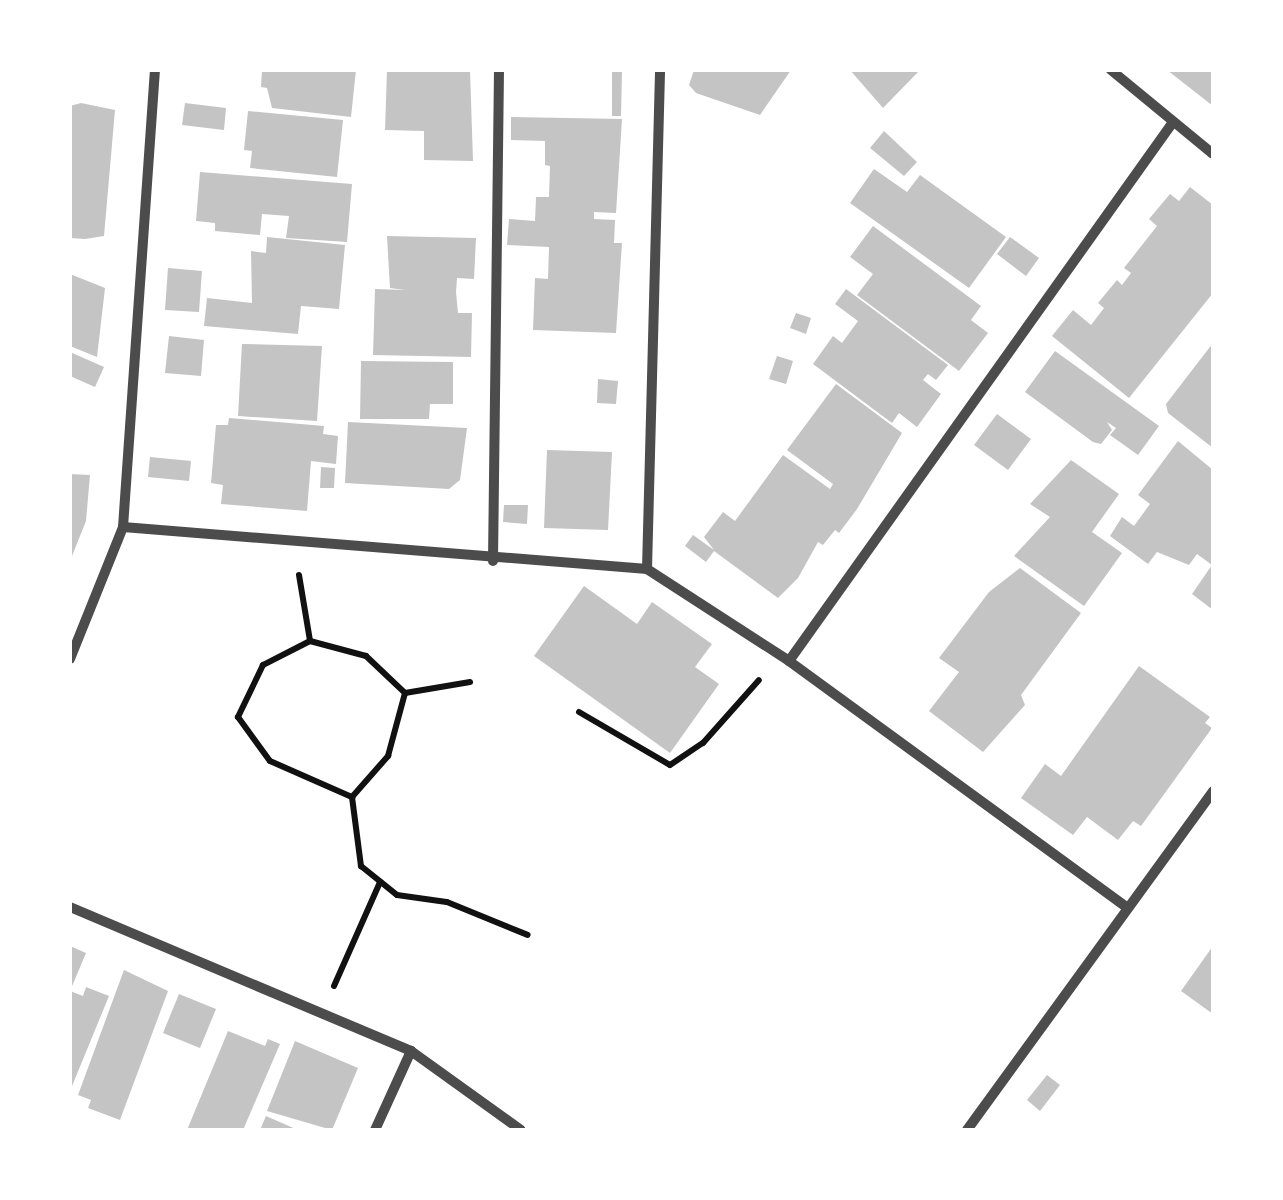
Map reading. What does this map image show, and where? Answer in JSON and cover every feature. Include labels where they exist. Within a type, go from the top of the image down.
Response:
[{"type":"street","points":[[70,659],[122,528],[155,70]]},
{"type":"street","points":[[493,561],[499,70]]},
{"type":"street","points":[[647,569],[660,70]]},
{"type":"street","points":[[1111,70],[1213,154]]},
{"type":"street","points":[[789,661],[1173,122]]},
{"type":"street","points":[[122,528],[493,561],[647,569],[789,661],[1128,908]]},
{"type":"street","points":[[968,1130],[1213,791]]},
{"type":"street","points":[[70,907],[411,1051],[520,1130]]},
{"type":"street","points":[[375,1130],[411,1051]]},
{"type":"path","points":[[298,564],[310,642]]},
{"type":"path","points":[[352,797],[270,761],[238,717],[262,665],[310,642],[366,656],[406,693]]},
{"type":"path","points":[[579,712],[670,766],[703,743],[762,676]]},
{"type":"path","points":[[406,693],[470,682]]},
{"type":"path","points":[[406,693],[388,756],[352,797],[361,866],[396,895],[447,902],[528,934]]},
{"type":"path","points":[[337,980],[380,882]]},
{"type":"building","points":[[262,70],[356,70],[351,117],[272,108],[267,88],[261,87]]},
{"type":"building","points":[[387,70],[470,70],[473,161],[424,160],[424,131],[385,130]]},
{"type":"building","points":[[612,70],[622,71],[621,116],[612,116]]},
{"type":"building","points":[[694,70],[791,70],[760,115],[696,93],[689,85]]},
{"type":"building","points":[[850,70],[920,70],[883,108]]},
{"type":"building","points":[[1167,70],[1213,70],[1213,106]]},
{"type":"building","points":[[81,103],[115,110],[104,236],[85,239],[70,238],[70,106]]},
{"type":"building","points":[[185,103],[226,108],[224,130],[182,125]]},
{"type":"building","points":[[248,111],[343,120],[337,177],[250,168],[252,151],[244,150]]},
{"type":"building","points":[[511,117],[622,119],[616,213],[594,212],[594,219],[615,220],[614,243],[622,243],[616,333],[533,330],[535,278],[548,279],[549,247],[507,245],[509,219],[535,221],[536,197],[549,197],[550,166],[545,165],[545,141],[511,140]]},
{"type":"building","points":[[884,131],[917,162],[904,176],[870,148]]},
{"type":"building","points":[[874,169],[907,192],[920,175],[1006,237],[969,288],[850,203]]},
{"type":"building","points":[[200,172],[352,184],[347,242],[286,238],[289,216],[262,214],[260,235],[215,231],[215,223],[196,221]]},
{"type":"building","points":[[1190,187],[1213,205],[1213,293],[1129,398],[1052,336],[1073,310],[1091,325],[1104,308],[1098,303],[1117,280],[1122,285],[1131,273],[1124,268],[1157,226],[1149,219],[1170,194],[1179,201]]},
{"type":"building","points":[[873,226],[981,306],[971,320],[988,333],[959,371],[857,295],[873,274],[850,257]]},
{"type":"building","points":[[387,236],[476,238],[474,279],[457,278],[456,292],[458,313],[472,313],[471,357],[373,355],[375,289],[405,290],[390,288]]},
{"type":"building","points":[[267,237],[345,245],[339,309],[301,306],[298,334],[204,326],[207,298],[252,303],[251,251],[266,253]]},
{"type":"building","points":[[1010,237],[1039,258],[1026,276],[997,254]]},
{"type":"building","points":[[168,268],[202,271],[199,312],[165,310]]},
{"type":"building","points":[[70,274],[105,288],[97,357],[70,346]]},
{"type":"building","points":[[846,289],[948,365],[936,380],[928,374],[923,380],[941,394],[917,427],[899,413],[892,423],[813,364],[833,336],[842,343],[858,321],[835,304]]},
{"type":"building","points":[[796,313],[811,318],[806,334],[790,328]]},
{"type":"building","points":[[169,336],[204,340],[201,376],[165,373]]},
{"type":"building","points":[[1213,343],[1213,448],[1168,413],[1166,404]]},
{"type":"building","points":[[242,344],[322,346],[317,421],[238,416]]},
{"type":"building","points":[[1055,351],[1159,426],[1138,455],[1110,435],[1116,428],[1107,422],[1112,430],[1101,444],[1093,442],[1025,392]]},
{"type":"building","points":[[70,352],[104,367],[95,387],[70,376]]},
{"type":"building","points":[[777,356],[793,361],[786,384],[769,379]]},
{"type":"building","points":[[361,361],[453,362],[453,404],[430,404],[429,419],[360,419]]},
{"type":"building","points":[[598,379],[618,381],[616,404],[597,403]]},
{"type":"building","points":[[836,384],[902,433],[839,533],[835,530],[823,545],[818,542],[798,578],[778,598],[714,551],[706,562],[685,546],[693,535],[714,550],[704,537],[723,512],[735,521],[783,455],[830,489],[833,484],[787,450]]},
{"type":"building","points":[[997,414],[1031,439],[1008,470],[974,445]]},
{"type":"building","points":[[229,418],[324,426],[323,434],[338,436],[336,464],[311,461],[307,511],[221,504],[223,485],[211,483],[216,425],[228,425]]},
{"type":"building","points":[[348,422],[467,428],[460,480],[449,489],[345,483]]},
{"type":"building","points":[[1178,441],[1213,470],[1213,610],[1192,594],[1212,565],[1197,554],[1189,565],[1157,552],[1148,564],[1110,536],[1122,517],[1134,526],[1150,504],[1138,495]]},
{"type":"building","points":[[547,450],[612,452],[608,530],[544,528]]},
{"type":"building","points":[[150,457],[191,461],[189,481],[148,477]]},
{"type":"building","points":[[1071,460],[1119,494],[1092,532],[1122,553],[1084,606],[1014,556],[1050,517],[1030,504]]},
{"type":"building","points":[[321,467],[335,468],[334,488],[320,488]]},
{"type":"building","points":[[70,474],[90,475],[86,521],[70,561]]},
{"type":"building","points":[[504,505],[528,505],[527,524],[503,522]]},
{"type":"building","points":[[1020,568],[1081,613],[1021,695],[1025,705],[983,752],[929,711],[959,672],[939,658],[989,592]]},
{"type":"building","points":[[584,586],[637,624],[652,602],[712,644],[695,667],[719,684],[670,753],[534,656]]},
{"type":"building","points":[[1139,666],[1210,717],[1205,723],[1212,728],[1141,826],[1133,821],[1118,840],[1087,817],[1073,835],[1021,798],[1045,764],[1061,776]]},
{"type":"building","points":[[70,946],[86,953],[70,991]]},
{"type":"building","points":[[1213,946],[1213,1014],[1181,991]]},
{"type":"building","points":[[124,970],[168,991],[120,1120],[88,1108],[91,1100],[78,1095]]},
{"type":"building","points":[[86,987],[109,996],[70,1091],[70,991],[83,996]]},
{"type":"building","points":[[179,994],[216,1009],[200,1048],[163,1033]]},
{"type":"building","points":[[228,1031],[265,1046],[268,1039],[280,1044],[243,1130],[187,1130]]},
{"type":"building","points":[[295,1041],[358,1068],[332,1130],[267,1111]]},
{"type":"building","points":[[1047,1075],[1060,1085],[1040,1111],[1027,1100]]},
{"type":"building","points":[[266,1116],[298,1130],[260,1130]]}]
